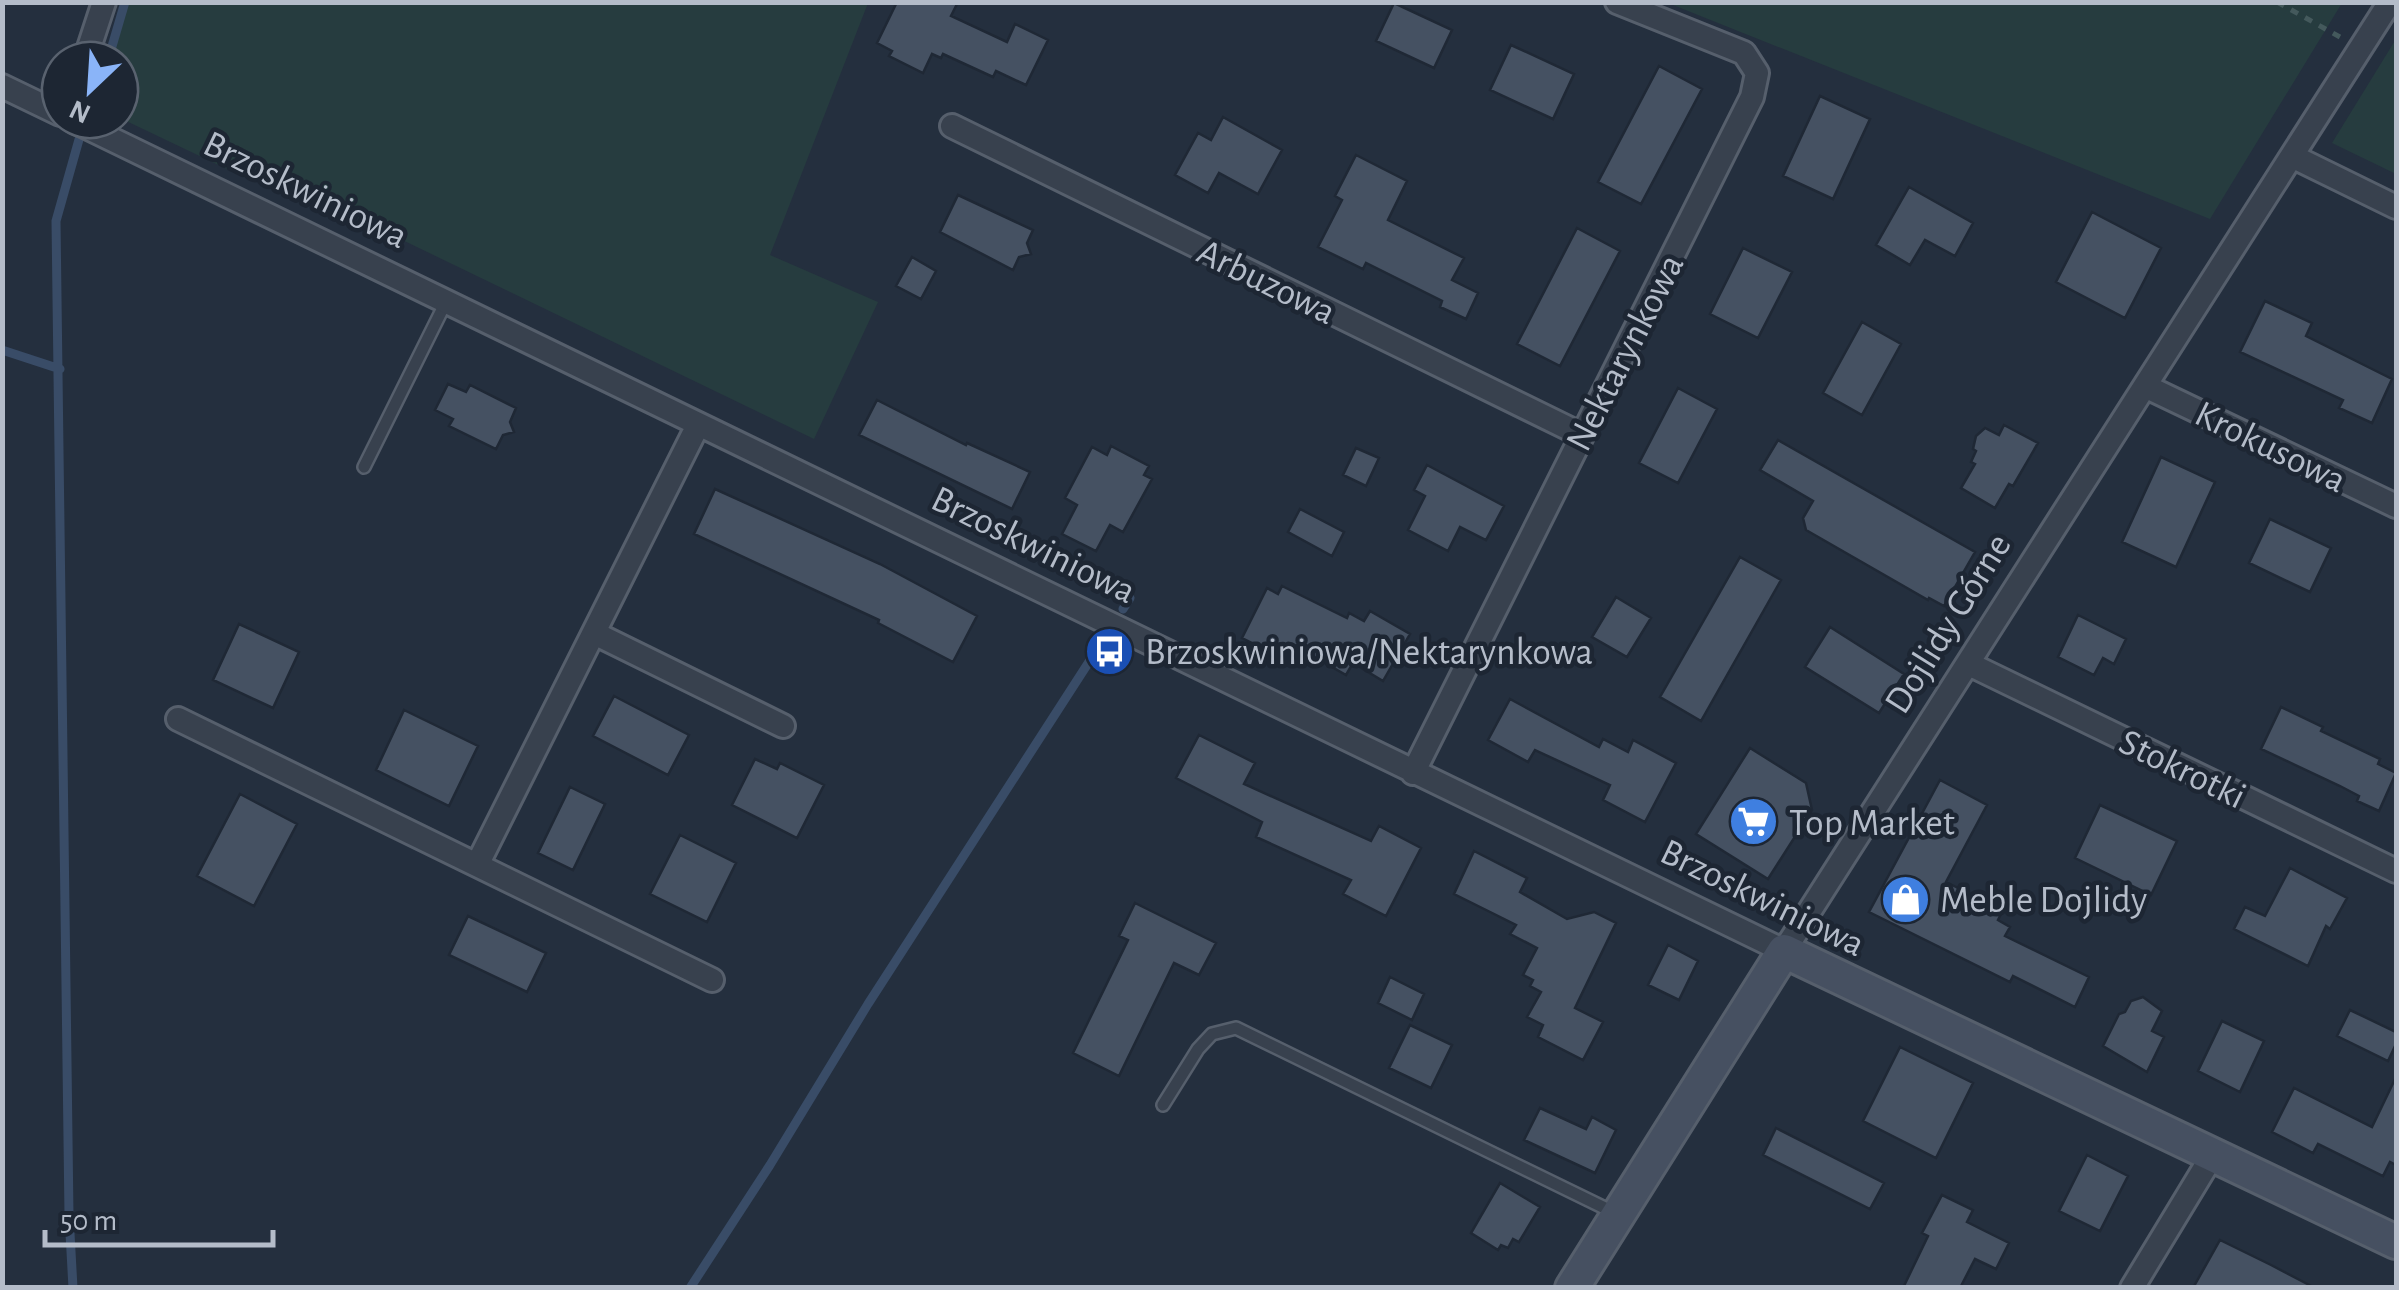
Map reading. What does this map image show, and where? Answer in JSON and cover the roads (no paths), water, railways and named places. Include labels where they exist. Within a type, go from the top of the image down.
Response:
[{"type":"street","points":[[92,40],[104,2]]},
{"type":"street","name":"Nektarynkowa","points":[[1414,773],[1752,97],[1756,73],[1744,52],[1618,2]]},
{"type":"street","name":"Dojlidy Górne","points":[[1572,1288],[2390,2]]},
{"type":"street","points":[[2,86],[40,104]]},
{"type":"street","name":"Arbuzowa","points":[[952,126],[1582,435]]},
{"type":"street","name":"Brzoskwiniowa","points":[[113,140],[1414,773],[2396,1242]]},
{"type":"street","points":[[2292,156],[2396,208]]},
{"type":"street","name":"Krokusowa","points":[[2145,386],[2396,506]]},
{"type":"street","points":[[476,865],[698,425]]},
{"type":"street","points":[[594,632],[783,726]]},
{"type":"street","name":"Stokrotki","points":[[1969,664],[2396,871]]},
{"type":"street","points":[[178,719],[712,980]]},
{"type":"street","points":[[2132,1288],[2212,1156]]},
{"type":"lane","points":[[364,467],[446,302]]},
{"type":"lane","points":[[1164,1105],[1198,1049],[1212,1034],[1236,1028],[1618,1214]]},
{"type":"waterway","points":[[114,40],[125,2]]},
{"type":"waterway","points":[[73,1288],[56,221],[79,140]]},
{"type":"waterway","points":[[2,350],[60,369]]},
{"type":"waterway","points":[[1123,609],[1130,598]]},
{"type":"waterway","points":[[690,1288],[1096,651]]},
{"type":"place","name":"Brzoskwiniowa/Nektarynkowa","points":[[1110,651]]},
{"type":"place","name":"Top Market","points":[[1754,822]]},
{"type":"place","name":"Meble Dojlidy","points":[[1905,899]]}]
